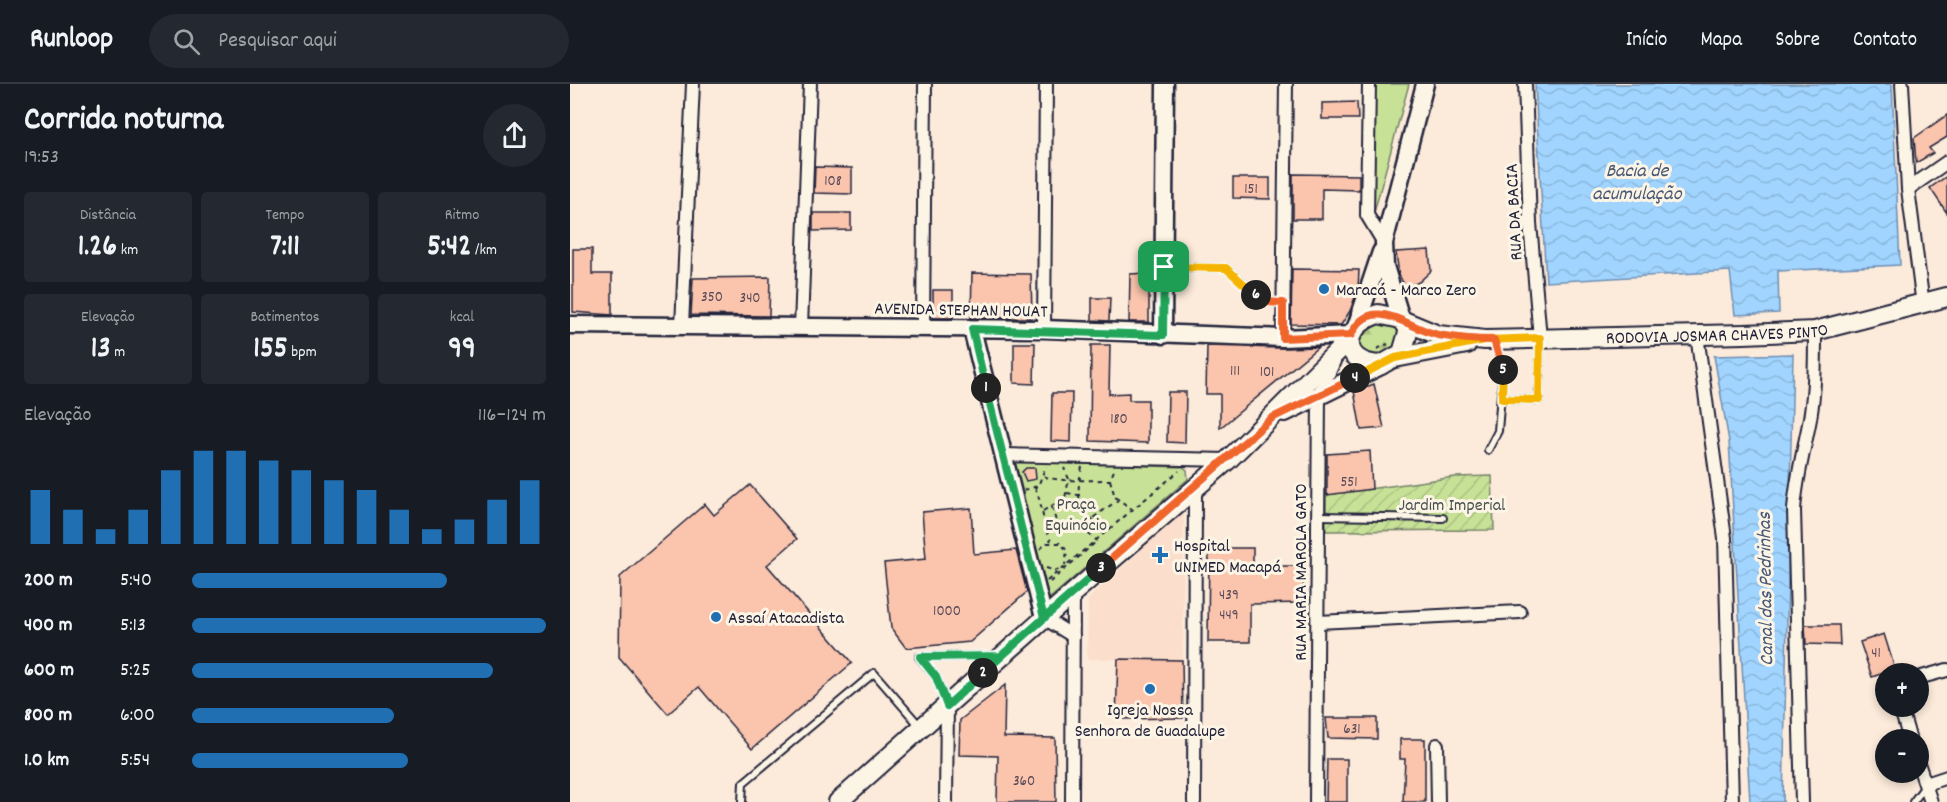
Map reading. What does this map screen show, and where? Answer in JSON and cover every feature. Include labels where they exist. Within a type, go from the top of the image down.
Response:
[{"type":"main road","points":[[1163,335],[1165,84]]},
{"type":"main road","points":[[1384,243],[1385,266],[1402,320],[1409,329],[1408,339],[1402,353],[1388,362],[1361,362],[1352,353],[1349,337],[1384,243],[1425,84]]},
{"type":"main road","name":"RODOVIA JOSMAR CHAVES PINTO","points":[[1402,320],[1438,335],[1489,340],[1815,331],[1947,297]]},
{"type":"main road","points":[[1349,337],[1362,321],[1378,314],[1402,320]]},
{"type":"main road","name":"AVENIDA STEPHAN HOUAT","points":[[570,326],[923,328],[1283,338],[1349,337]]},
{"type":"main road","points":[[972,329],[1044,618]]},
{"type":"main road","name":"RODOVIA JOSMAR CHAVES PINTO","points":[[838,802],[1073,592],[1228,459],[1272,418],[1349,337]]},
{"type":"main road","name":"RODOVIA JOSMAR CHAVES PINTO","points":[[1272,418],[1388,362],[1489,340]]},
{"type":"street","points":[[682,326],[693,84]]},
{"type":"street","points":[[801,327],[810,84]]},
{"type":"street","points":[[923,328],[925,84]]},
{"type":"street","points":[[1044,330],[1046,84]]},
{"type":"street","points":[[1283,338],[1286,84]]},
{"type":"street","points":[[1369,84],[1367,215],[1384,243]]},
{"type":"street","name":"RUA DA BACIA","points":[[1526,84],[1530,223],[1540,338]]},
{"type":"street","points":[[1902,84],[1908,189],[1923,305]]},
{"type":"street","points":[[1908,189],[1947,162]]},
{"type":"street","points":[[1802,802],[1794,510],[1797,475],[1810,420],[1815,382],[1815,331]]},
{"type":"street","points":[[1698,335],[1725,538],[1732,802]]},
{"type":"street","name":"RUA MARIA MAROLA GATO","points":[[1316,802],[1319,395],[1349,337]]},
{"type":"street","points":[[1003,455],[1228,459]]},
{"type":"street","points":[[1194,802],[1195,489]]},
{"type":"street","points":[[1072,802],[1073,592]]},
{"type":"street","points":[[1318,622],[1520,612]]},
{"type":"street","points":[[1044,618],[1073,636]]},
{"type":"street","points":[[1929,675],[1947,670]]},
{"type":"street","points":[[946,802],[947,706]]},
{"type":"street","points":[[1437,745],[1438,802]]},
{"type":"street","points":[[1931,802],[1926,784],[1947,777]]},
{"type":"lane","points":[[1164,267],[1226,268],[1265,302],[1283,303]]},
{"type":"lane","points":[[1502,399],[1539,400],[1540,338]]},
{"type":"lane","points":[[1488,450],[1498,431],[1503,369],[1489,340]]},
{"type":"lane","points":[[1319,516],[1443,518]]},
{"type":"lane","points":[[947,706],[936,677],[920,657],[1001,656]]},
{"type":"lane","points":[[742,802],[743,783],[874,673],[921,728]]},
{"type":"lane","points":[[1913,802],[1926,784]]},
{"type":"path","points":[[1037,463],[1053,463]]},
{"type":"path","points":[[1021,483],[1023,491],[1035,487],[1044,476],[1046,463]]},
{"type":"path","points":[[1043,511],[1052,507],[1067,494],[1069,479],[1060,463],[1071,464]]},
{"type":"path","points":[[1082,464],[1078,495],[1082,510],[1107,533]]},
{"type":"path","points":[[1044,576],[1046,585],[1133,509],[1118,500],[1110,480],[1115,465]]},
{"type":"path","points":[[1172,467],[1183,468]]},
{"type":"path","points":[[1044,476],[1051,481],[1110,480]]},
{"type":"path","points":[[1035,487],[1043,511],[1045,530],[1052,542]]},
{"type":"path","points":[[1067,494],[1078,495]]},
{"type":"path","points":[[1078,528],[1118,500]]},
{"type":"path","points":[[1052,507],[1057,522]]},
{"type":"path","points":[[1045,522],[1057,522],[1078,528],[1097,541]]},
{"type":"path","points":[[1036,543],[1038,554],[1042,547],[1052,542],[1061,543],[1067,551],[1067,561],[1055,571],[1041,566],[1042,570]]},
{"type":"shaded area","name":"Hospital UNIMED Macapá","points":[[1184,510],[1183,660],[1087,659],[1088,599]]},
{"type":"green space","points":[[1375,84],[1409,84],[1372,220]]},
{"type":"green space","points":[[1377,323],[1399,326],[1400,342],[1382,354],[1360,353],[1357,340],[1363,331]]},
{"type":"green space","name":"Praça Equinócio","points":[[1019,462],[1183,467],[1187,470],[1188,479],[1049,599],[1045,598],[1014,467],[1014,464]]},
{"type":"green space","name":"Jardim Imperial","points":[[1492,476],[1494,530],[1326,531],[1326,495],[1455,477]]},
{"type":"water","name":"Bacia de acumulação","points":[[1535,84],[1892,84],[1900,265],[1778,271],[1779,313],[1735,315],[1730,271],[1546,282]]},
{"type":"water","name":"Canal das Pedrinhas","points":[[1793,354],[1783,802],[1750,802],[1729,441],[1714,356]]},
{"type":"building","points":[[1357,102],[1358,119],[1322,119],[1322,103]]},
{"type":"building","points":[[1947,115],[1947,137],[1929,148],[1933,153],[1916,163],[1914,138]]},
{"type":"building","points":[[815,167],[852,168],[852,194],[814,193]]},
{"type":"building","points":[[1293,174],[1359,175],[1359,190],[1322,189],[1322,219],[1293,219]]},
{"type":"building","points":[[1947,176],[1947,213],[1930,188]]},
{"type":"building","points":[[1233,178],[1270,178],[1270,199],[1233,198]]},
{"type":"building","points":[[813,213],[851,213],[851,230],[813,231]]},
{"type":"building","points":[[573,249],[592,249],[592,274],[612,274],[612,315],[573,312]]},
{"type":"building","points":[[1429,250],[1431,271],[1419,282],[1406,288],[1399,275],[1396,252]]},
{"type":"building","name":"Maracá - Marco Zero","points":[[1292,269],[1359,270],[1358,289],[1350,311],[1341,325],[1291,324]]},
{"type":"building","points":[[972,273],[1031,274],[1032,318],[971,318]]},
{"type":"building","points":[[1149,273],[1149,322],[1129,322],[1130,274]]},
{"type":"building","points":[[770,277],[769,316],[691,315],[693,278]]},
{"type":"building","points":[[933,290],[953,290],[953,318],[933,318]]},
{"type":"building","points":[[1092,298],[1110,298],[1109,321],[1092,320]]},
{"type":"building","points":[[1014,343],[1035,343],[1034,384],[1014,383]]},
{"type":"building","points":[[1091,345],[1110,345],[1109,394],[1129,393],[1129,400],[1148,400],[1148,443],[1090,441]]},
{"type":"building","points":[[1207,346],[1318,347],[1220,428],[1220,394],[1206,394]]},
{"type":"building","points":[[1374,384],[1384,428],[1361,430],[1354,391]]},
{"type":"building","points":[[1168,392],[1186,392],[1185,443],[1167,442]]},
{"type":"building","points":[[1052,393],[1072,393],[1071,442],[1051,441]]},
{"type":"building","points":[[1370,451],[1372,489],[1327,495],[1327,454]]},
{"type":"building","points":[[1026,468],[1035,468],[1036,479],[1026,481],[1022,472]]},
{"type":"building","name":"Assaí Atacadista","points":[[750,485],[797,539],[767,565],[852,663],[752,749],[699,687],[668,714],[619,657],[620,577],[705,504],[714,515]]},
{"type":"building","points":[[971,508],[974,554],[1016,550],[1027,592],[970,642],[906,648],[891,628],[884,563],[926,559],[922,512]]},
{"type":"building","points":[[1209,548],[1253,548],[1253,566],[1304,566],[1303,603],[1250,604],[1250,642],[1208,642]]},
{"type":"building","points":[[1805,625],[1839,625],[1840,645],[1806,644]]},
{"type":"building","points":[[1884,634],[1893,663],[1875,663],[1875,676],[1872,677],[1860,642]]},
{"type":"building","name":"Igreja Nossa Senhora de Guadalupe","points":[[1118,659],[1182,660],[1183,718],[1116,719]]},
{"type":"building","points":[[1005,685],[1004,737],[1055,738],[1056,802],[997,802],[998,756],[959,755],[960,720]]},
{"type":"building","points":[[1326,718],[1377,718],[1377,739],[1328,738]]},
{"type":"building","points":[[1400,739],[1425,739],[1425,802],[1403,802],[1405,759],[1400,759]]},
{"type":"building","points":[[1327,759],[1347,759],[1347,802],[1326,802]]},
{"type":"place","name":"Maracá - Marco Zero","points":[[1324,289]]},
{"type":"place","name":"Hospital UNIMED Macapá","points":[[1160,555]]},
{"type":"place","name":"Assaí Atacadista","points":[[716,617]]},
{"type":"place","name":"Igreja Nossa Senhora de Guadalupe","points":[[1150,689]]},
{"type":"route","points":[[1164,267],[1163,335],[972,329],[1044,618],[947,706],[944,692],[936,677],[920,657],[1001,656],[1044,618],[1073,592],[1195,489],[1272,418],[1389,363],[1395,358],[1485,340],[1540,338],[1539,400],[1502,399],[1503,369],[1494,340],[1485,340],[1438,335],[1401,318],[1378,314],[1362,321],[1351,335],[1283,338],[1283,303],[1265,302],[1226,268],[1164,267]]}]
